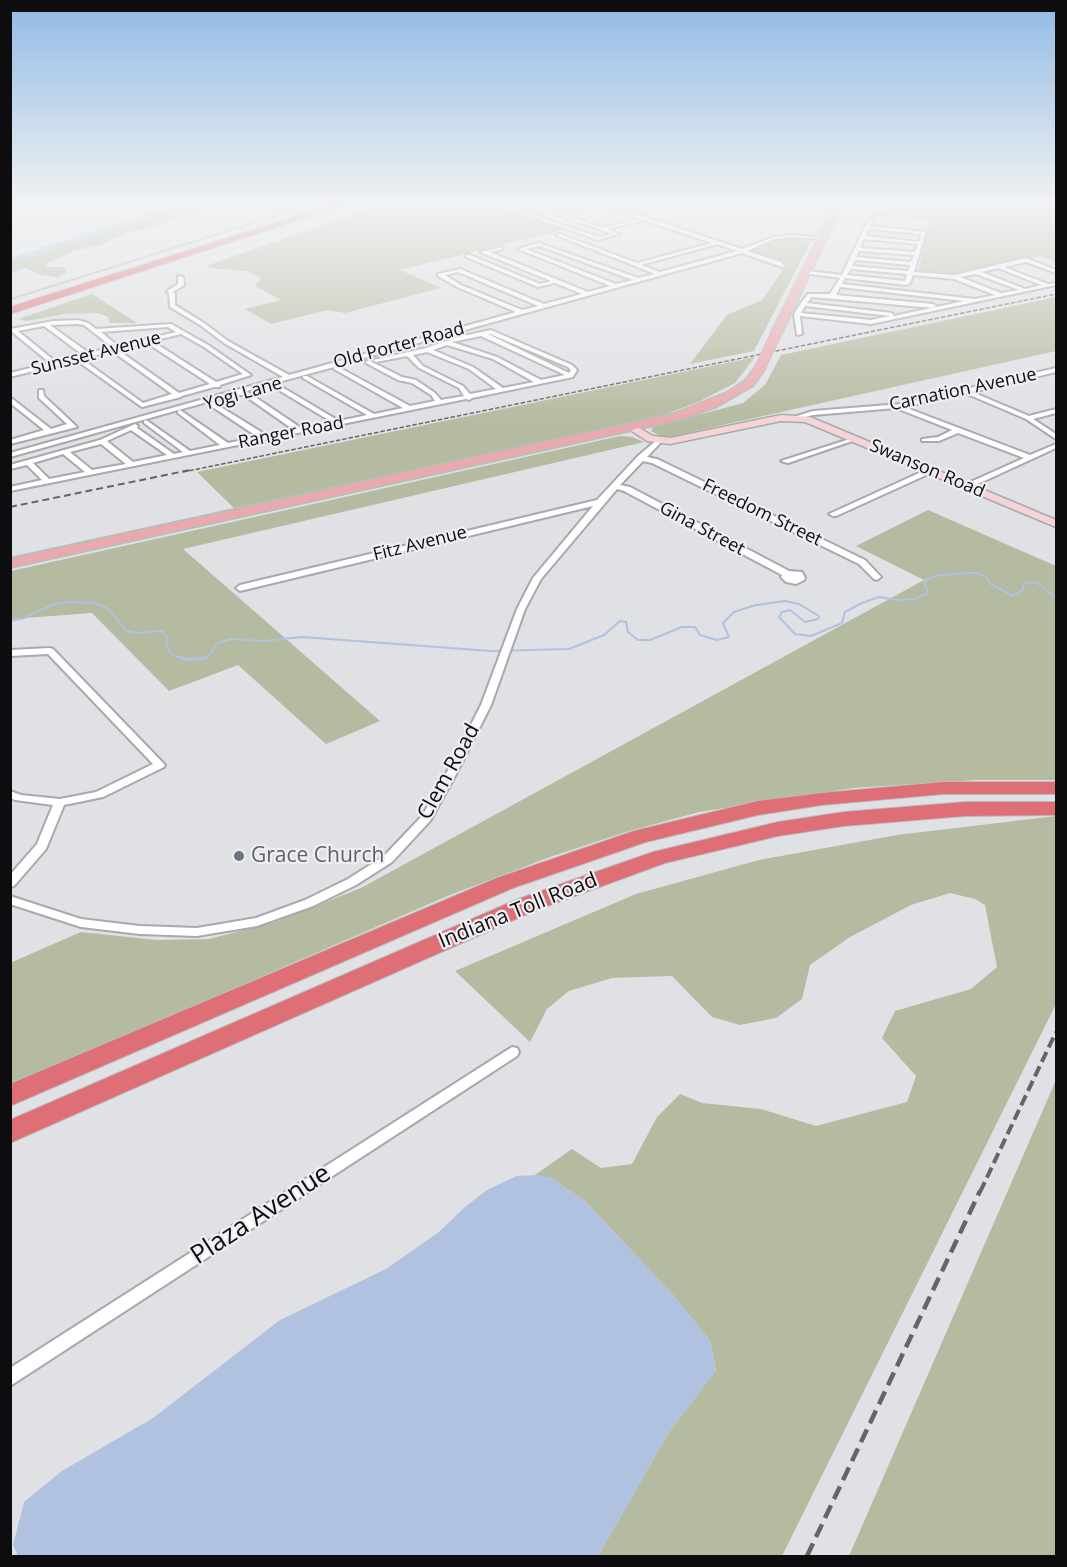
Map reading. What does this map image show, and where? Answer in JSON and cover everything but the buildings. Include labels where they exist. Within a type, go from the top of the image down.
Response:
[{"type":"highway","points":[[10,304],[92,278]]},
{"type":"highway","points":[[10,311],[113,278]]},
{"type":"highway","name":"Indiana Toll Road","points":[[10,1096],[484,892],[573,858],[641,836],[758,808],[822,799],[944,788],[1056,788]]},
{"type":"highway","name":"Indiana Toll Road","points":[[10,1132],[526,905],[660,857],[778,829],[844,819],[965,809],[1056,809]]},
{"type":"main road","points":[[10,563],[677,417],[720,401],[744,386],[760,368],[804,278]]},
{"type":"street","points":[[180,278],[181,285],[170,291],[172,306],[226,342],[287,377]]},
{"type":"street","points":[[448,278],[521,312]]},
{"type":"street","points":[[478,278],[543,306]]},
{"type":"street","points":[[521,278],[540,286],[556,281]]},
{"type":"street","points":[[549,278],[587,294]]},
{"type":"street","points":[[596,278],[616,286]]},
{"type":"street","points":[[633,278],[638,280]]},
{"type":"street","name":"Old Porter Road","points":[[10,455],[645,278]]},
{"type":"street","points":[[832,296],[842,278]]},
{"type":"street","points":[[862,278],[906,283],[908,278]]},
{"type":"street","points":[[958,278],[1004,295]]},
{"type":"street","points":[[992,278],[1025,291]]},
{"type":"street","points":[[1027,278],[1048,286]]},
{"type":"street","points":[[797,314],[871,322],[1056,284]]},
{"type":"street","points":[[837,285],[975,301]]},
{"type":"street","points":[[486,297],[511,292]]},
{"type":"street","points":[[799,334],[797,314],[810,295],[944,307]]},
{"type":"street","points":[[803,304],[902,316]]},
{"type":"street","points":[[12,330],[78,322],[86,324],[115,349],[179,396]]},
{"type":"street","points":[[46,325],[89,356]]},
{"type":"street","points":[[78,359],[142,405],[248,374],[169,325],[96,331]]},
{"type":"street","points":[[12,330],[56,364]]},
{"type":"street","name":"Sunsset Avenue","points":[[10,375],[182,332]]},
{"type":"street","name":"Yogi Lane","points":[[10,467],[102,441],[131,427],[245,393],[336,368],[428,350],[480,333],[571,375]]},
{"type":"street","points":[[148,341],[216,385],[232,393],[245,393],[300,431]]},
{"type":"street","points":[[447,343],[487,355],[541,383]]},
{"type":"street","points":[[428,350],[471,368],[503,391]]},
{"type":"street","points":[[409,354],[420,368],[455,383],[469,398]]},
{"type":"street","points":[[368,362],[400,379],[414,381],[433,394],[440,403]]},
{"type":"street","points":[[14,366],[19,373]]},
{"type":"street","points":[[336,368],[410,409]]},
{"type":"street","name":"Carnation Avenue","points":[[797,417],[813,413],[897,407],[1056,370]]},
{"type":"street","name":"Ranger Road","points":[[10,489],[469,398],[571,375]]},
{"type":"street","points":[[305,377],[373,416]]},
{"type":"street","points":[[274,385],[338,423]]},
{"type":"street","points":[[41,391],[41,397],[82,434]]},
{"type":"street","points":[[965,391],[1028,418],[1056,437]]},
{"type":"street","points":[[10,399],[48,431]]},
{"type":"street","points":[[210,403],[265,438]]},
{"type":"street","points":[[897,407],[1030,458]]},
{"type":"street","points":[[1028,418],[1056,411]]},
{"type":"street","points":[[180,412],[227,446]]},
{"type":"street","points":[[631,427],[657,441],[680,440],[776,419],[797,417]]},
{"type":"street","name":"Swanson Road","points":[[797,417],[815,422],[1056,524]]},
{"type":"street","points":[[146,422],[189,453]]},
{"type":"street","points":[[12,439],[72,425]]},
{"type":"street","points":[[131,427],[173,456]]},
{"type":"street","points":[[924,440],[939,438],[958,430]]},
{"type":"street","points":[[785,461],[855,439]]},
{"type":"street","points":[[102,441],[132,465]]},
{"type":"street","name":"Clem Road","points":[[10,900],[81,923],[140,930],[197,932],[257,922],[309,903],[352,882],[388,859],[426,818],[486,705],[521,609],[537,578],[600,502],[657,441]]},
{"type":"street","points":[[969,486],[1056,446]]},
{"type":"street","points":[[65,452],[91,473]]},
{"type":"street","name":"Freedom Street","points":[[641,458],[654,461],[852,557],[865,564],[878,577]]},
{"type":"street","points":[[28,462],[47,481]]},
{"type":"street","points":[[833,514],[931,471]]},
{"type":"street","name":"Gina Street","points":[[615,486],[627,489],[787,574]]},
{"type":"street","name":"Fitz Avenue","points":[[240,588],[600,502]]},
{"type":"street","points":[[10,653],[50,651],[160,765],[99,795],[60,802],[20,798],[10,794]]},
{"type":"street","points":[[10,883],[42,846],[60,802]]},
{"type":"street","name":"Plaza Avenue","points":[[10,1378],[512,1052]]},
{"type":"green space","points":[[74,278],[81,278],[11,300],[11,298]]},
{"type":"green space","points":[[261,278],[419,278],[441,288],[345,313],[327,310],[271,324],[245,309],[281,300],[255,286]]},
{"type":"green space","points":[[777,278],[792,278],[754,351],[690,364],[727,315],[762,300]]},
{"type":"green space","points":[[92,294],[137,323],[110,323],[108,317],[98,313],[65,314],[27,321],[18,319]]},
{"type":"green space","points":[[1056,297],[1056,351],[664,438],[651,431],[653,427],[743,403],[765,385],[781,355]]},
{"type":"green space","points":[[755,357],[735,383],[700,401],[659,417],[234,508],[197,472]]},
{"type":"green space","points":[[620,436],[632,437],[644,442],[183,549],[380,721],[326,744],[238,665],[169,691],[92,613],[11,619],[11,571]]},
{"type":"green space","points":[[928,510],[1056,566],[1056,780],[975,780],[853,788],[699,812],[626,832],[550,857],[450,895],[11,1085],[10,963],[81,932],[156,940],[209,939],[275,922],[361,888],[924,580],[856,546]]},
{"type":"green space","points":[[1056,816],[1056,1004],[782,1556],[598,1556],[669,1432],[716,1370],[710,1341],[673,1295],[585,1201],[551,1178],[535,1175],[572,1149],[601,1168],[632,1164],[657,1117],[680,1094],[702,1103],[761,1109],[816,1126],[907,1102],[916,1076],[882,1038],[895,1011],[971,989],[997,967],[985,905],[975,899],[950,893],[911,905],[850,937],[810,965],[802,999],[776,1018],[740,1025],[712,1017],[672,976],[612,978],[569,991],[547,1009],[530,1042],[455,971],[636,894],[759,860],[897,835]]},
{"type":"green space","points":[[1056,1080],[1056,1556],[849,1556]]},
{"type":"water","points":[[535,1175],[551,1178],[585,1201],[673,1295],[710,1341],[716,1371],[669,1432],[598,1556],[18,1556],[13,1545],[24,1502],[62,1471],[153,1418],[280,1320],[386,1269],[439,1232],[487,1190],[517,1176]]},
{"type":"waterway","points":[[208,657],[218,643],[231,639],[263,641],[302,637],[491,651],[569,649],[604,635],[620,621],[626,622],[628,632],[638,640],[650,640],[682,627],[695,627],[700,635],[717,640],[729,637],[723,623],[734,612],[756,605],[785,601],[799,604],[819,616],[818,619],[805,622],[790,610],[782,612],[779,617],[795,634],[811,636],[842,623],[845,612],[862,603],[879,597],[897,600],[915,599],[928,593],[924,581],[935,576],[964,573],[977,573],[986,577],[989,583],[1013,596],[1023,590],[1024,583],[1036,582],[1056,598]]},
{"type":"waterway","points":[[10,621],[24,618],[52,605],[67,602],[93,603],[107,608],[127,631],[136,633],[162,631],[168,637],[166,643],[172,655],[184,659]]},
{"type":"waterway","points":[[180,657],[188,660],[208,657]]},
{"type":"waterway","points":[[199,659],[208,657]]},
{"type":"railway","points":[[183,472],[1056,294]]},
{"type":"railway","points":[[10,507],[190,470]]},
{"type":"railway","points":[[980,1192],[1056,1032]]},
{"type":"railway","points":[[807,1556],[980,1191]]},
{"type":"place","name":"Grace Church","points":[[239,856]]}]
